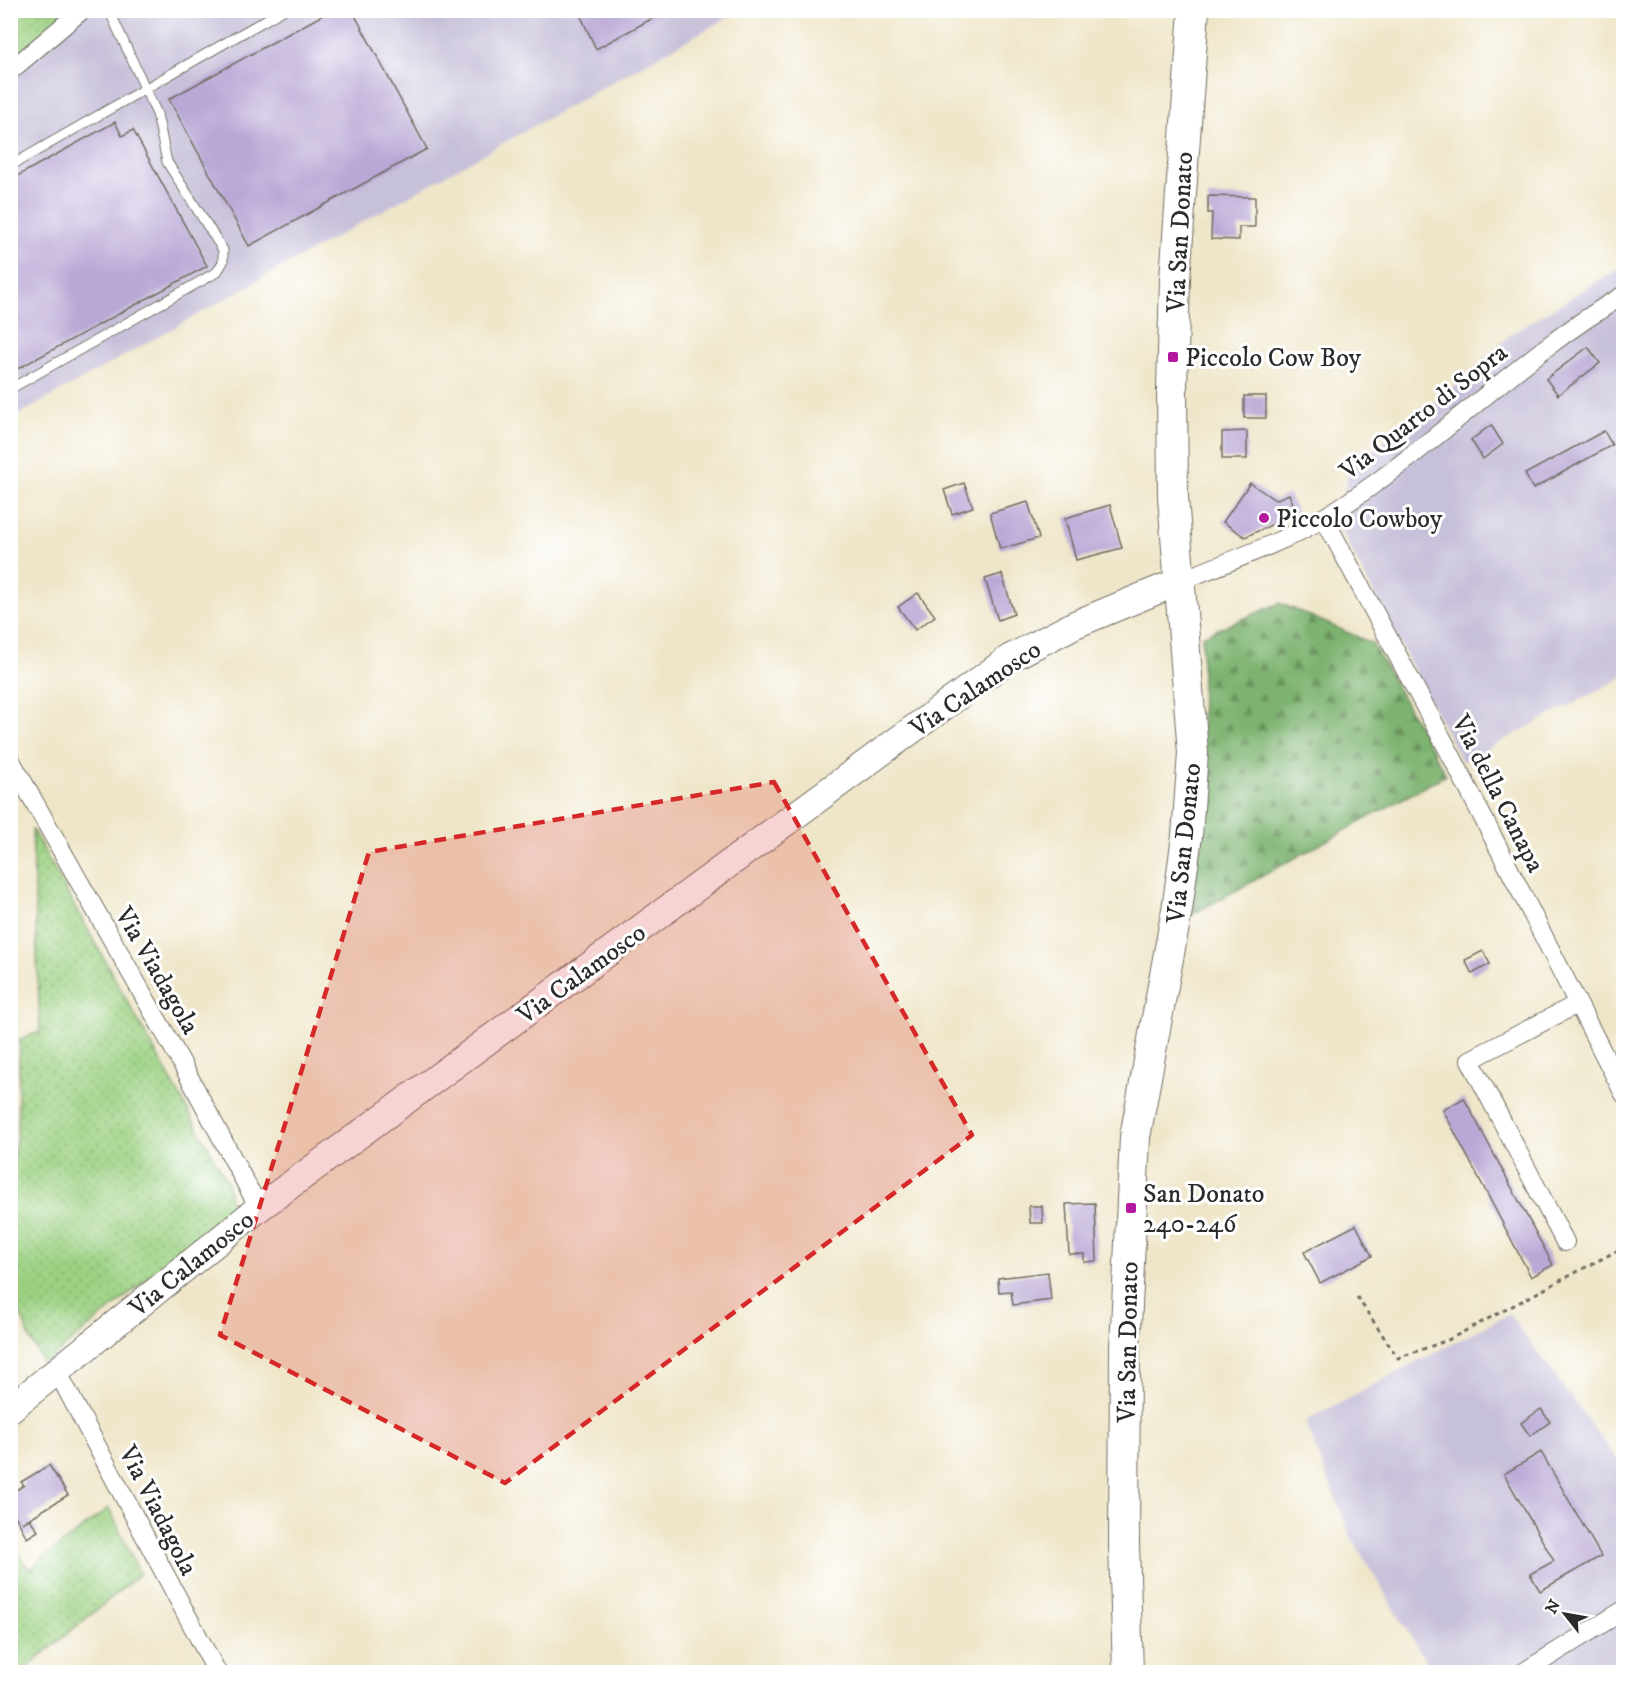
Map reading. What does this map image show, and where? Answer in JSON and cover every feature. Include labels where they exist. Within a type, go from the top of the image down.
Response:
[{"type":"main road","name":"Via San Donato","points":[[1128,1672],[1124,1544],[1125,1348],[1135,1137],[1177,910],[1187,836],[1193,753],[1173,497],[1172,388],[1176,271],[1194,10]]},
{"type":"street","points":[[10,71],[82,10]]},
{"type":"street","name":"Via Quarto di Sopra","points":[[1180,581],[1324,518],[1401,464],[1502,382],[1623,295]]},
{"type":"street","name":"Via della Canapa","points":[[1324,518],[1452,757],[1623,1094]]},
{"type":"street","name":"Via Calamosco","points":[[10,1409],[259,1208],[1010,658],[1076,624],[1180,581]]},
{"type":"street","name":"Via Viadagola","points":[[10,759],[180,1060],[259,1208]]},
{"type":"street","points":[[1565,1242],[1470,1060],[1577,1004]]},
{"type":"street","name":"Via Viadagola","points":[[57,1371],[217,1672]]},
{"type":"street","points":[[1524,1672],[1623,1610]]},
{"type":"lane","points":[[10,388],[217,272],[223,262],[223,250],[167,162],[157,114],[109,10]]},
{"type":"lane","points":[[10,166],[283,10]]},
{"type":"path","points":[[1357,1297],[1398,1358],[1448,1340],[1623,1247]]},
{"type":"highlighted area","points":[[774,782],[972,1135],[505,1483],[220,1335],[369,852]]},
{"type":"shaded area","points":[[64,11],[739,11],[11,419],[11,76],[72,24]]},
{"type":"shaded area","points":[[1623,266],[1623,677],[1462,762],[1337,523],[1350,468],[1462,381],[1511,334]]},
{"type":"shaded area","points":[[1509,1314],[1623,1467],[1623,1672],[1432,1672],[1350,1535],[1305,1421]]},
{"type":"green space","points":[[11,11],[64,11],[73,24],[11,76]]},
{"type":"green space","points":[[1280,603],[1372,643],[1446,775],[1186,918],[1201,791],[1202,636]]},
{"type":"green space","points":[[32,829],[228,1183],[231,1210],[44,1364],[31,1341],[11,1290],[10,1179],[17,1134],[20,1039],[40,1032]]},
{"type":"green space","points":[[109,1508],[140,1574],[21,1672],[11,1672],[11,1543],[29,1569]]},
{"type":"building","points":[[332,10],[352,10],[427,149],[249,246],[169,99]]},
{"type":"building","points":[[578,10],[668,10],[596,49]]},
{"type":"building","points":[[115,122],[122,136],[133,130],[207,266],[10,373],[10,180]]},
{"type":"building","points":[[1208,196],[1255,197],[1255,227],[1239,227],[1239,240],[1211,239],[1212,213],[1208,213]]},
{"type":"building","points":[[1588,347],[1600,363],[1558,395],[1546,379]]},
{"type":"building","points":[[1244,396],[1266,396],[1266,418],[1244,418]]},
{"type":"building","points":[[1491,425],[1503,444],[1483,459],[1471,440]]},
{"type":"building","points":[[1247,431],[1247,459],[1222,459],[1222,432]]},
{"type":"building","points":[[1604,431],[1612,445],[1533,489],[1525,474]]},
{"type":"building","points":[[964,483],[973,507],[952,514],[944,490]]},
{"type":"building","points":[[1250,483],[1275,500],[1289,494],[1297,513],[1245,537],[1223,522]]},
{"type":"building","points":[[1028,502],[1039,538],[1000,549],[990,513]]},
{"type":"building","points":[[1110,505],[1122,548],[1076,560],[1065,518]]},
{"type":"building","points":[[1002,574],[1014,614],[998,620],[985,579]]},
{"type":"building","points":[[918,593],[935,616],[915,630],[898,607]]},
{"type":"building","points":[[1483,951],[1490,964],[1472,974],[1465,960]]},
{"type":"building","points":[[1464,1098],[1553,1265],[1531,1277],[1443,1110]]},
{"type":"building","points":[[1095,1203],[1097,1261],[1084,1262],[1084,1254],[1069,1254],[1066,1204]]},
{"type":"building","points":[[1029,1206],[1042,1206],[1043,1223],[1030,1223]]},
{"type":"building","points":[[1356,1225],[1372,1256],[1320,1283],[1304,1252]]},
{"type":"building","points":[[1048,1272],[1051,1300],[1013,1305],[1011,1291],[999,1292],[998,1278]]},
{"type":"building","points":[[1541,1409],[1550,1422],[1530,1436],[1521,1423]]},
{"type":"building","points":[[1541,1452],[1601,1556],[1540,1591],[1530,1574],[1554,1561],[1504,1474]]},
{"type":"building","points":[[49,1465],[68,1495],[22,1523],[30,1519],[38,1531],[27,1538],[10,1506],[10,1494],[24,1485],[21,1482]]},
{"type":"place","name":"Piccolo Cow Boy","points":[[1173,357]]},
{"type":"place","name":"Piccolo Cowboy","points":[[1264,518]]},
{"type":"place","name":"San Donato 240-246","points":[[1131,1208]]}]
